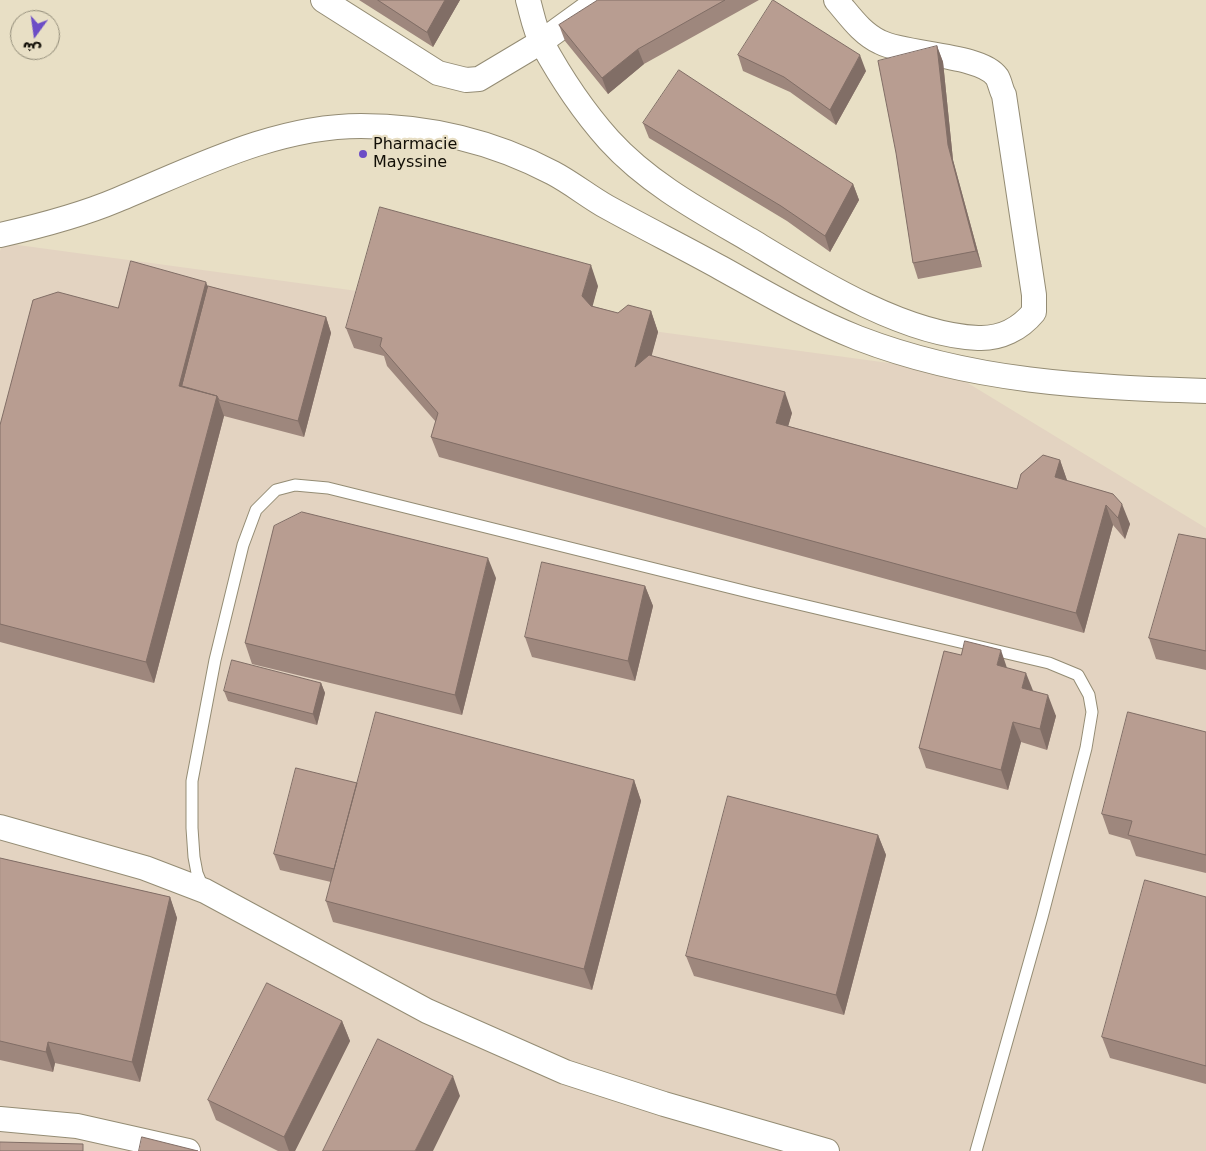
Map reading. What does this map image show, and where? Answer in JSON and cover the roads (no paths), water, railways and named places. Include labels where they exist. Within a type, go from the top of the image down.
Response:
[{"type":"street","points":[[323,0],[438,73],[453,78],[479,79],[541,42],[598,0]]},
{"type":"street","points":[[528,0],[541,42],[573,92],[609,140],[642,172],[684,202],[835,291],[930,330],[979,338],[997,336],[1021,326],[1034,312],[1034,295],[1004,95],[996,76],[956,58],[897,48],[881,43],[860,29],[836,0]]},
{"type":"street","points":[[0,235],[50,224],[115,201],[190,168],[311,129],[358,126],[403,127],[473,140],[552,173],[603,205],[795,309],[857,337],[903,353],[947,366],[1006,378],[1140,389],[1206,391]]},
{"type":"street","points":[[0,827],[145,868],[205,891],[426,1012],[565,1072],[664,1104],[827,1151]]},
{"type":"street","points":[[0,1120],[77,1126],[188,1151]]},
{"type":"lane","points":[[205,891],[197,873],[194,857],[192,781],[214,660],[242,545],[256,510],[276,490],[294,484],[328,488],[747,592],[1049,663],[1078,675],[1089,695],[1092,712],[1086,748],[1042,918],[976,1151]]},
{"type":"place","name":"Pharmacie Mayssine","points":[[363,154]]}]
